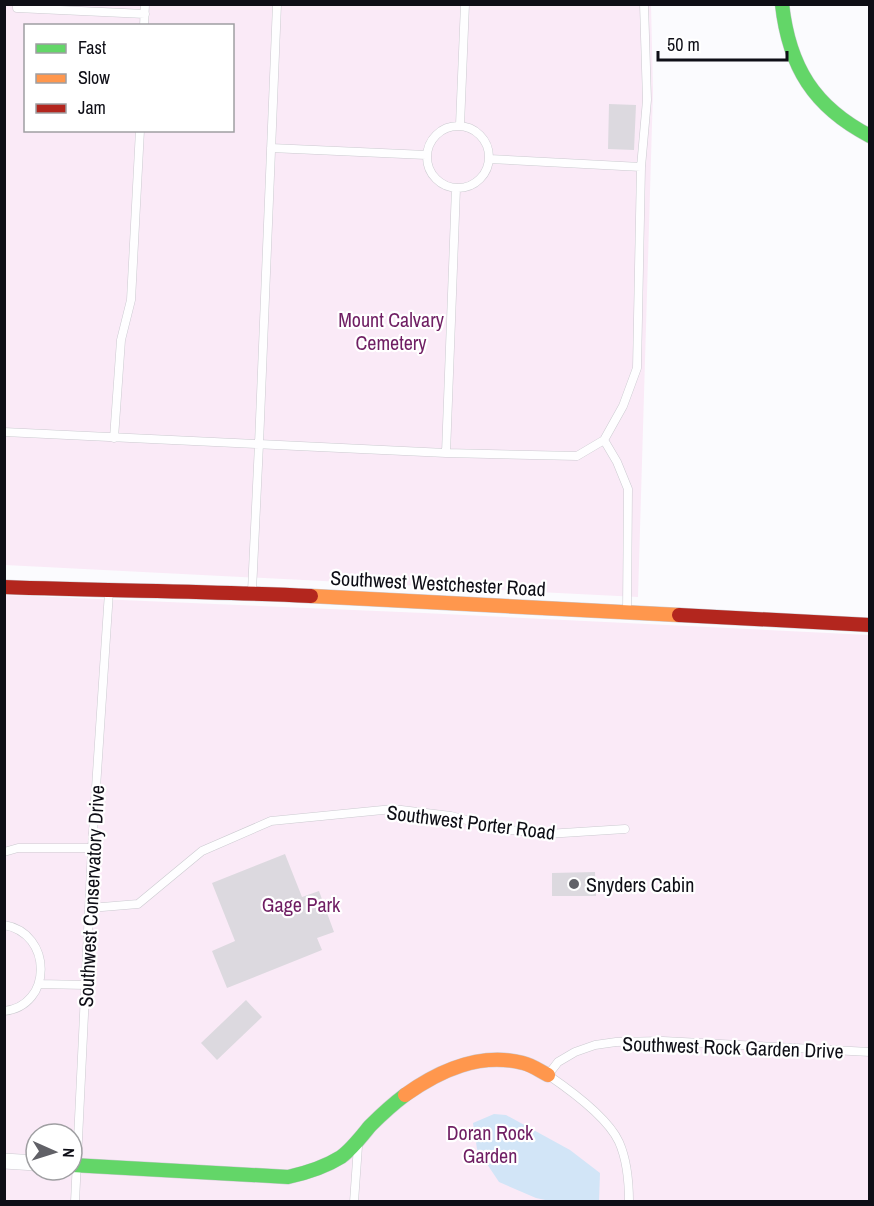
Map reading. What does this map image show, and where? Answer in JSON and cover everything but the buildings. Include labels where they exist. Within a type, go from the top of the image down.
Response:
[{"type":"street","points":[[782,4],[782,14],[791,53],[810,88],[828,108],[847,123],[870,136]]},
{"type":"street","name":"Southwest Westchester Road","points":[[4,586],[109,591],[252,593],[870,625]]},
{"type":"street","points":[[84,1166],[288,1177],[316,1169],[340,1156],[410,1091],[454,1067],[477,1060],[502,1059],[525,1063],[548,1075]]},
{"type":"street","points":[[4,1161],[24,1162]]},
{"type":"lane","points":[[17,4],[17,8],[145,14]]},
{"type":"lane","points":[[144,24],[145,4]]},
{"type":"lane","points":[[252,593],[277,4]]},
{"type":"lane","points":[[460,125],[465,4]]},
{"type":"lane","points":[[4,432],[446,453],[577,456],[604,440],[624,406],[637,368],[641,166],[647,100],[644,4]]},
{"type":"lane","points":[[460,125],[471,128],[481,136],[488,146],[489,159],[486,170],[479,180],[468,187],[456,188],[444,185],[434,178],[428,167],[426,155],[429,143],[437,133],[448,127],[460,125]]},
{"type":"lane","points":[[114,438],[121,340],[131,300],[140,132]]},
{"type":"lane","points":[[271,148],[426,155]]},
{"type":"lane","points":[[489,159],[641,166]]},
{"type":"lane","points":[[446,453],[456,188]]},
{"type":"lane","points":[[604,440],[617,462],[628,489],[627,612]]},
{"type":"lane","name":"Southwest Conservatory Drive","points":[[77,1122],[109,591]]},
{"type":"lane","name":"Southwest Porter Road","points":[[90,908],[138,904],[202,851],[271,821],[393,809],[451,816],[502,829],[547,834],[625,829]]},
{"type":"lane","points":[[4,852],[18,848],[92,848]]},
{"type":"lane","points":[[4,925],[22,931],[33,941],[40,954],[42,969],[39,984],[32,996],[22,1005],[4,1011]]},
{"type":"lane","points":[[39,984],[86,985]]},
{"type":"lane","name":"Southwest Rock Garden Drive","points":[[548,1075],[558,1062],[575,1052],[595,1045],[616,1042],[663,1041],[870,1052]]},
{"type":"lane","points":[[548,1075],[586,1104],[618,1140],[627,1170],[629,1202]]},
{"type":"lane","points":[[354,1202],[358,1140]]},
{"type":"lane","name":"Southwest Conservatory Drive","points":[[74,1182],[75,1202]]},
{"type":"green space","name":"Mount Calvary Cemetery","points":[[4,5],[651,5],[653,91],[638,597],[5,565]]},
{"type":"green space","name":"Gage Park","points":[[5,595],[869,635],[869,1201],[5,1202]]},
{"type":"water","points":[[494,1114],[506,1115],[570,1150],[600,1173],[599,1201],[550,1201],[536,1198],[499,1182],[477,1149],[473,1123]]},
{"type":"traffic: fast","points":[[782,4],[791,47],[808,83],[819,98],[834,112],[850,125],[870,136]]},
{"type":"traffic: fast","points":[[84,1166],[288,1177],[302,1174],[341,1157],[353,1147],[374,1122],[405,1095]]},
{"type":"traffic: slow","points":[[311,596],[679,615]]},
{"type":"traffic: slow","points":[[405,1095],[446,1071],[476,1062],[507,1060],[523,1063],[548,1075]]},
{"type":"traffic: jam","points":[[4,587],[311,596]]},
{"type":"traffic: jam","points":[[679,615],[870,625]]},
{"type":"place","name":"Snyders Cabin","points":[[574,884]]},
{"type":"park label","name":"Doran Rock Garden","points":[[490,1144]]}]
